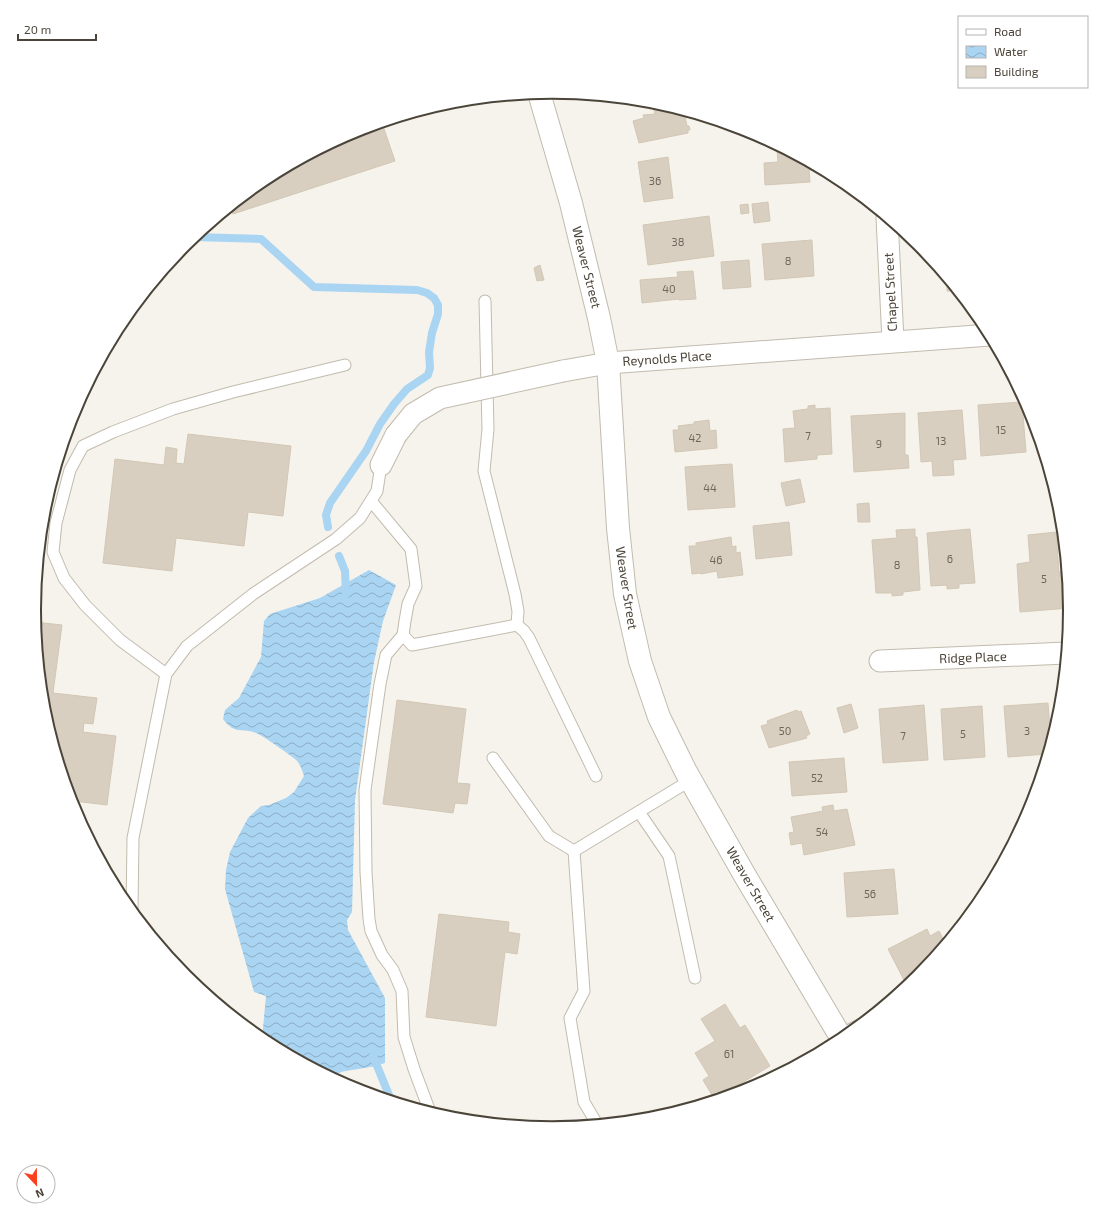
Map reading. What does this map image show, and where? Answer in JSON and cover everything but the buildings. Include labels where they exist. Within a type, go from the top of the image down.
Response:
[{"type":"street","name":"Weaver Street","points":[[541,99],[571,203],[599,318],[608,362],[618,528],[625,594],[640,661],[659,717],[691,780],[748,880],[844,1029]]},
{"type":"street","name":"Chapel Street","points":[[887,225],[893,341]]},
{"type":"street","name":"Reynolds Place","points":[[381,465],[396,435],[413,414],[440,398],[563,371],[608,362],[983,335]]},
{"type":"street","name":"Ridge Place","points":[[880,661],[1061,653]]},
{"type":"lane","points":[[486,301],[488,429],[484,471],[515,594],[518,611],[517,625]]},
{"type":"lane","points":[[166,674],[120,640],[85,605],[64,578],[53,552],[56,523],[70,470],[82,446],[173,408],[345,365]]},
{"type":"lane","points":[[132,901],[133,838],[166,674],[187,646],[253,594],[336,540],[360,518],[377,491],[381,465]]},
{"type":"lane","points":[[371,501],[411,549],[416,586],[408,604],[404,621],[403,635],[386,655],[380,684],[365,790],[368,903],[371,931],[382,955],[393,970],[402,991],[404,1037],[428,1106]]},
{"type":"lane","points":[[403,635],[412,645],[517,625]]},
{"type":"lane","points":[[517,625],[529,638],[596,776]]},
{"type":"lane","points":[[494,758],[549,836],[574,851]]},
{"type":"lane","points":[[574,851],[691,780]]},
{"type":"lane","points":[[639,812],[669,856],[695,978]]},
{"type":"lane","points":[[574,851],[584,991],[570,1018],[584,1102],[594,1119]]},
{"type":"water","points":[[369,570],[396,585],[383,621],[374,662],[355,800],[352,912],[347,920],[348,930],[385,998],[385,1063],[337,1073],[296,1053],[263,1031],[266,996],[254,992],[225,889],[226,870],[230,852],[248,818],[261,806],[269,805],[286,798],[294,792],[304,776],[297,761],[264,737],[251,731],[232,728],[223,719],[225,710],[239,698],[261,657],[264,621],[270,614],[320,598]]},
{"type":"waterway","points":[[203,237],[261,239],[314,287],[417,290],[427,293],[434,298],[438,305],[438,314],[432,333],[429,352],[430,368],[428,375],[407,389],[380,424],[366,451],[330,503],[326,515],[328,527]]},
{"type":"waterway","points":[[339,556],[345,571],[346,594]]},
{"type":"waterway","points":[[373,1056],[389,1094]]}]
